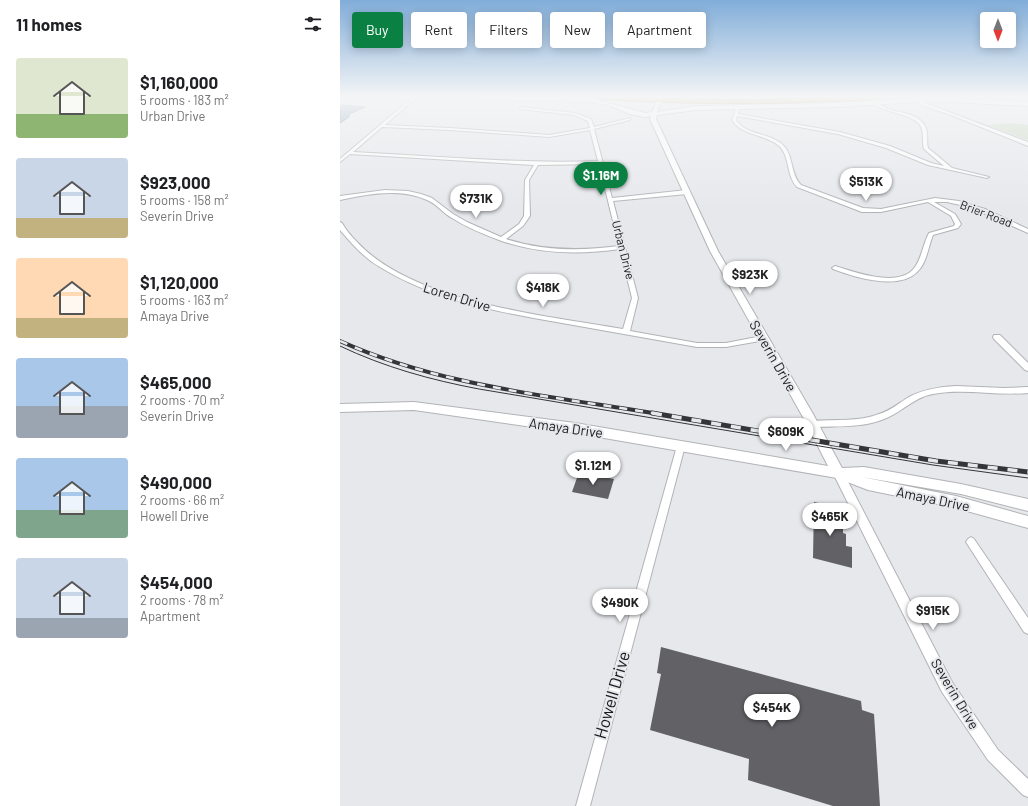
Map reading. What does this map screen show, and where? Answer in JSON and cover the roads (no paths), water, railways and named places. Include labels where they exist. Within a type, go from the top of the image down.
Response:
[{"type":"main road","name":"Severin Drive","points":[[661,135],[713,249],[762,338],[814,424],[838,474]]},
{"type":"main road","name":"Amaya Drive","points":[[340,408],[414,406],[575,428],[838,474],[868,486],[956,502],[1028,522]]},
{"type":"main road","name":"Amaya Drive","points":[[838,474],[864,472],[961,489],[1028,505]]},
{"type":"street","points":[[340,161],[371,135]]},
{"type":"street","points":[[529,135],[549,136],[562,135]]},
{"type":"street","name":"Urban Drive","points":[[594,135],[635,298],[626,332]]},
{"type":"street","name":"Brier Road","points":[[762,135],[771,138],[783,146],[794,180],[799,186],[862,210],[873,212],[886,211],[929,201],[945,200],[965,204],[1028,231]]},
{"type":"street","points":[[840,135],[871,142],[930,164],[987,177]]},
{"type":"street","points":[[925,135],[924,145],[926,149],[952,169]]},
{"type":"street","points":[[1005,135],[1028,144]]},
{"type":"street","points":[[349,153],[418,156],[536,165],[601,162]]},
{"type":"street","points":[[502,239],[521,225],[527,216],[527,180],[536,165]]},
{"type":"street","points":[[340,198],[383,192],[400,192],[420,196],[436,202],[450,214],[463,222],[502,239],[528,246],[557,250],[583,251],[622,247]]},
{"type":"street","points":[[611,200],[687,192]]},
{"type":"street","points":[[835,268],[848,273],[885,279],[901,278],[913,273],[917,268],[931,234],[956,227],[958,224],[952,216],[929,201]]},
{"type":"street","name":"Loren Drive","points":[[340,224],[342,229],[365,254],[391,271],[431,290],[496,309],[706,346],[726,345],[762,338]]},
{"type":"street","points":[[997,337],[1028,368]]},
{"type":"street","points":[[814,424],[870,420],[891,413],[919,395],[931,391],[956,388],[999,391],[1028,390]]},
{"type":"street","name":"Howell Drive","points":[[583,806],[682,446]]},
{"type":"street","name":"Severin Drive","points":[[838,474],[947,687],[993,755],[1028,790]]},
{"type":"street","points":[[971,542],[1028,628]]},
{"type":"tram line","points":[[340,346],[357,354],[408,372],[479,389],[933,465],[1028,478]]},
{"type":"railway","points":[[340,341],[417,369],[456,379],[496,388],[657,414]]},
{"type":"railway","points":[[652,413],[657,414]]},
{"type":"railway","points":[[657,414],[936,461],[1028,472]]}]
